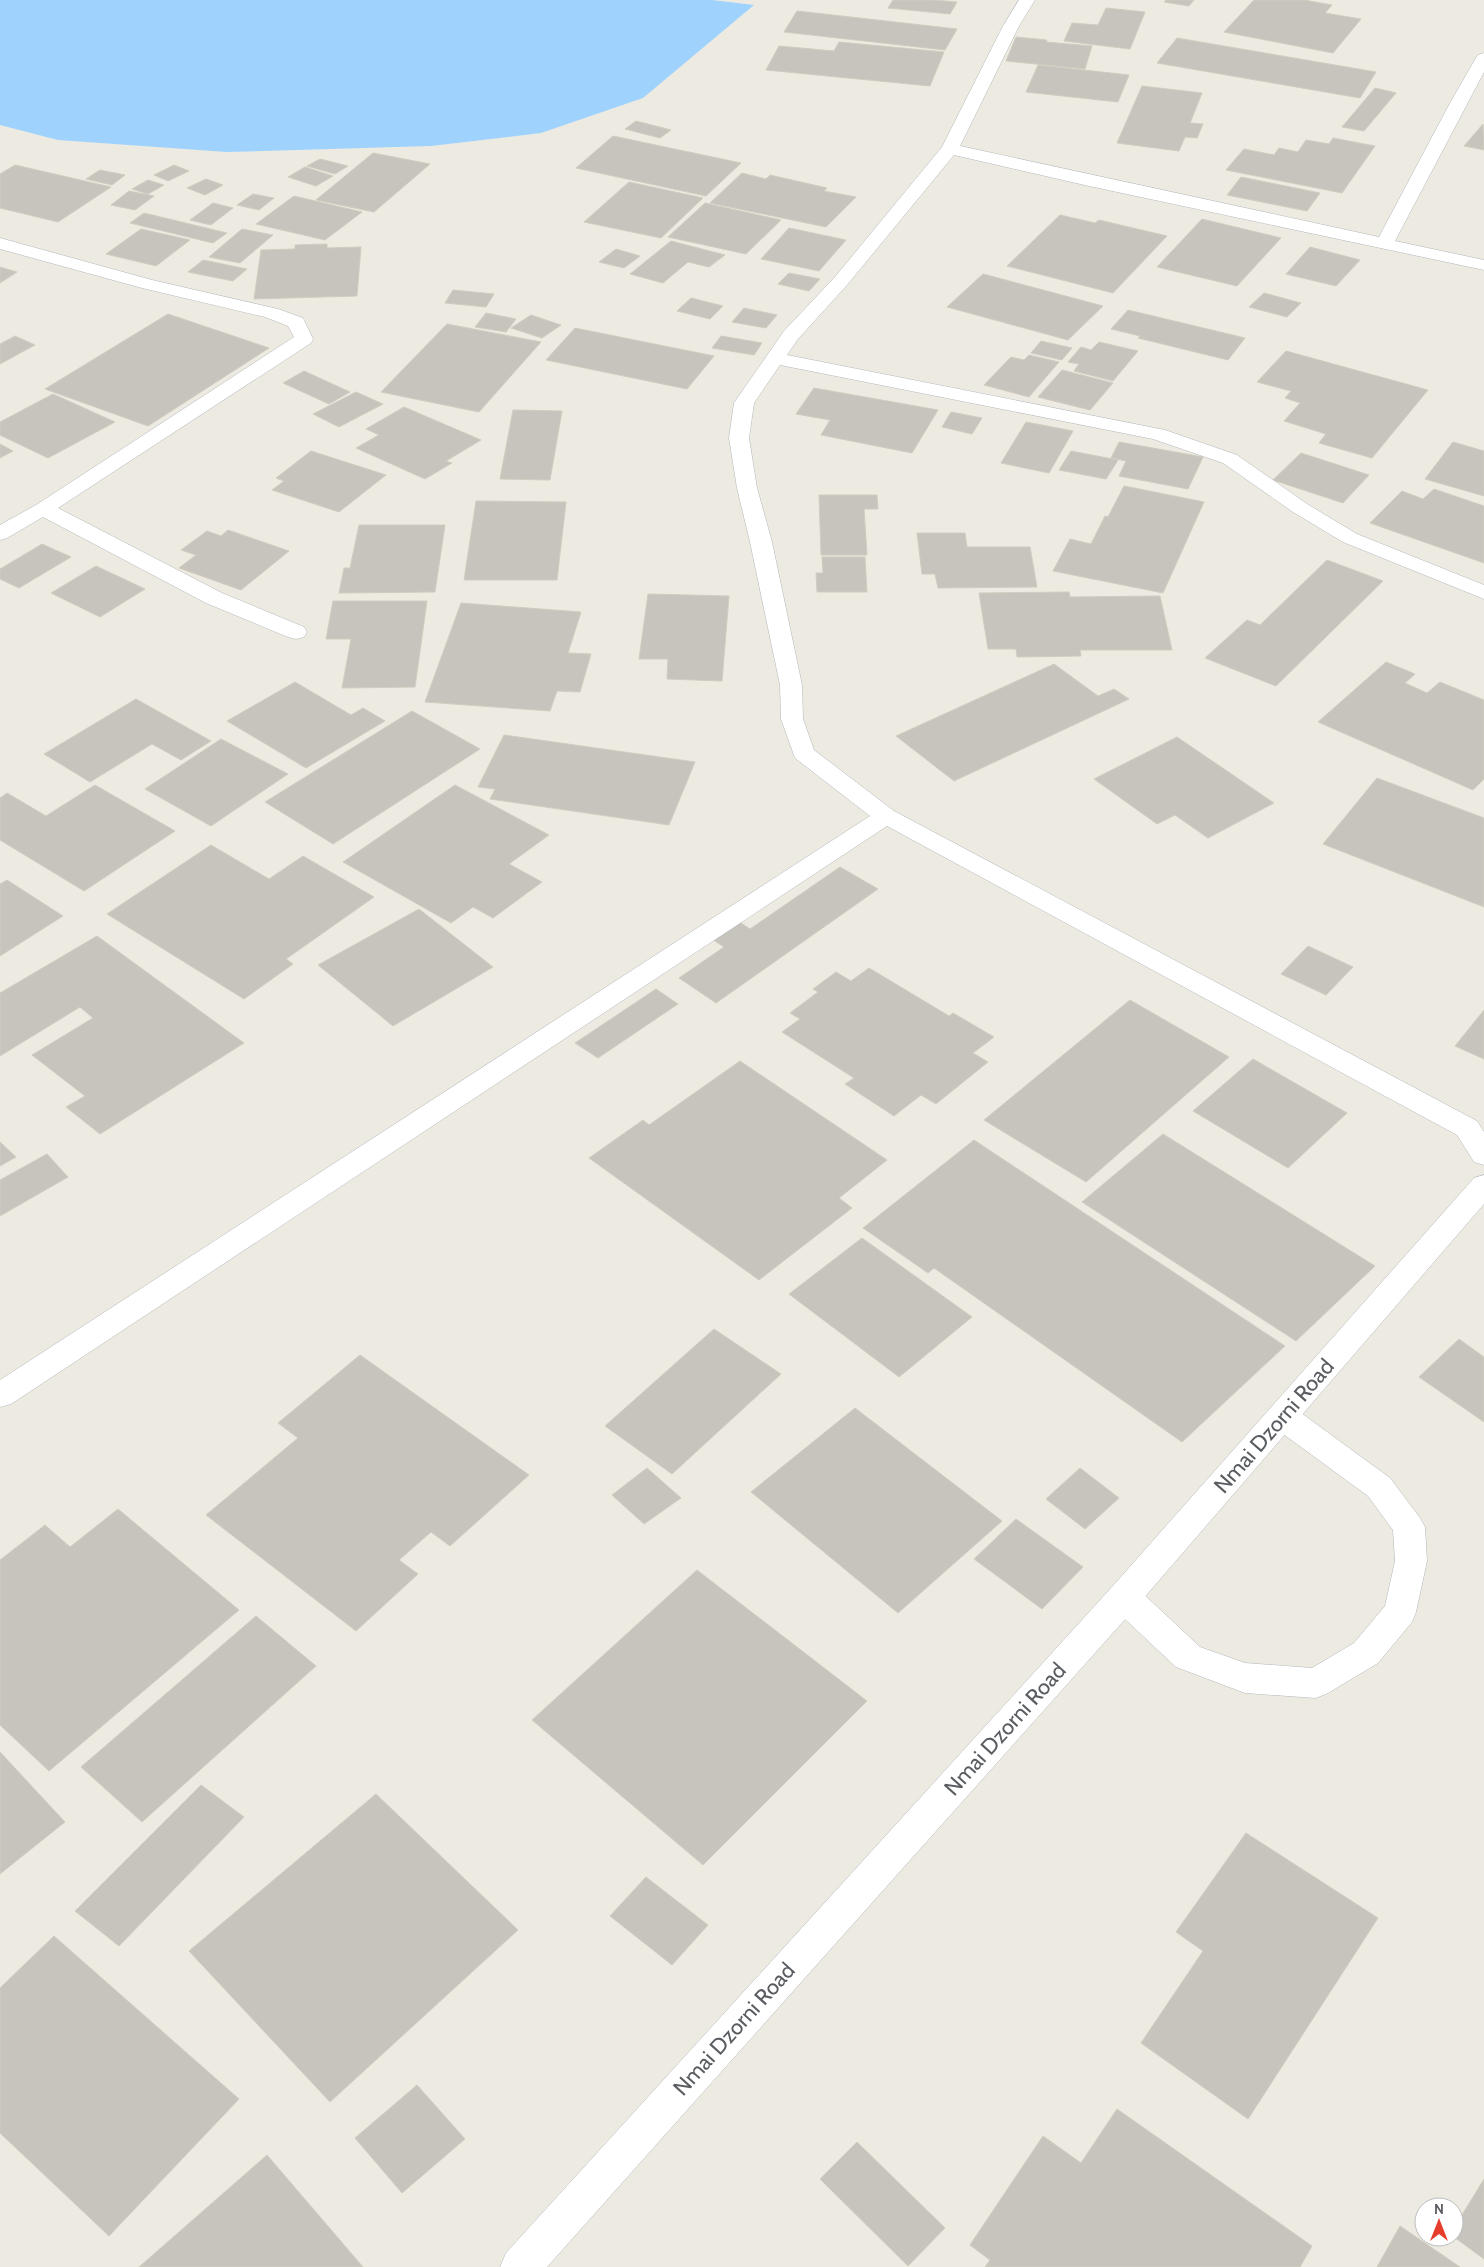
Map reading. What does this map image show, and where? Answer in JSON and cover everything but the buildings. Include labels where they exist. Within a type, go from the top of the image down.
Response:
[{"type":"street","points":[[1027,0],[1011,26],[950,149],[840,281],[791,335],[744,403],[739,438],[747,488],[761,542],[791,685],[792,719],[803,753],[886,816],[1467,1128],[1484,1155]]},
{"type":"street","points":[[1385,243],[1458,103],[1484,58]]},
{"type":"street","points":[[950,149],[1089,181],[1484,265]]},
{"type":"street","points":[[0,243],[148,284],[271,313],[296,322],[304,339],[43,510],[0,534]]},
{"type":"street","points":[[775,358],[1158,434],[1230,459],[1300,508],[1350,538],[1484,593]]},
{"type":"street","points":[[43,510],[214,598],[296,632]]},
{"type":"street","points":[[0,1395],[886,816]]},
{"type":"street","name":"Nmai Dzorni Road","points":[[520,2267],[1124,1597],[1484,1185]]},
{"type":"street","points":[[1124,1597],[1188,1657],[1245,1678],[1316,1683],[1366,1653],[1400,1612],[1411,1561],[1409,1528],[1379,1487],[1282,1416]]},
{"type":"water","points":[[0,0],[712,0],[754,5],[643,98],[541,133],[431,146],[227,152],[58,140],[0,125]]}]
